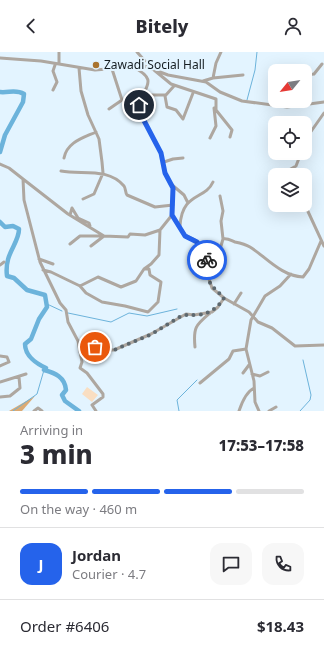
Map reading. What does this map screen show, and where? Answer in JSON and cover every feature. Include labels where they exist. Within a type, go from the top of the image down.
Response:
[{"type":"street","points":[[59,52],[59,64]]},
{"type":"street","points":[[137,52],[145,61]]},
{"type":"street","points":[[213,78],[216,64],[221,52]]},
{"type":"street","points":[[0,58],[35,60],[55,65],[59,64],[79,68],[112,69],[141,66],[152,68],[168,75],[203,81],[220,92],[240,100],[268,105]]},
{"type":"street","points":[[312,74],[314,74],[322,64]]},
{"type":"street","points":[[53,90],[57,82],[53,71],[55,65]]},
{"type":"street","points":[[70,244],[80,236],[128,237],[130,234],[145,235],[160,230],[172,215],[173,205],[171,184],[165,173],[164,162],[157,145],[140,113],[139,105],[149,83],[148,77],[145,73],[133,67]]},
{"type":"street","points":[[79,68],[81,91],[88,115],[99,139],[103,173],[94,194],[83,199]]},
{"type":"street","points":[[152,68],[164,80],[174,86],[216,99]]},
{"type":"street","points":[[109,109],[122,100],[112,69]]},
{"type":"street","points":[[203,81],[213,78],[243,75]]},
{"type":"street","points":[[143,95],[166,95],[174,86]]},
{"type":"street","points":[[166,95],[168,108],[176,110],[183,119],[193,92]]},
{"type":"street","points":[[220,92],[216,99],[216,110],[232,130],[230,137]]},
{"type":"street","points":[[210,138],[216,126],[216,99]]},
{"type":"street","points":[[312,103],[324,102]]},
{"type":"street","points":[[312,130],[324,113]]},
{"type":"street","points":[[64,158],[66,150],[75,142],[96,132]]},
{"type":"street","points":[[164,162],[173,158],[183,158]]},
{"type":"street","points":[[292,168],[296,166],[298,160]]},
{"type":"street","points":[[0,164],[9,168],[70,215],[90,226]]},
{"type":"street","points":[[61,171],[103,173],[123,184],[127,195],[137,200],[155,207],[173,205]]},
{"type":"street","points":[[23,179],[24,200],[43,270],[60,304],[66,310],[68,322],[78,341],[82,362],[80,368],[87,373],[103,394],[102,397],[93,403],[93,408],[96,411]]},
{"type":"street","points":[[180,226],[183,211],[191,198],[207,189],[213,182]]},
{"type":"street","points":[[171,184],[184,194],[188,203]]},
{"type":"street","points":[[202,251],[217,250],[221,246],[223,239],[221,225],[223,211],[220,196]]},
{"type":"street","points":[[70,215],[72,208],[78,218],[89,224],[91,229],[104,236]]},
{"type":"street","points":[[308,212],[324,246]]},
{"type":"street","points":[[172,215],[185,236],[196,240],[210,266],[210,284],[224,298],[253,316],[258,322],[270,327],[295,346],[323,346]]},
{"type":"street","points":[[80,286],[98,277],[104,278],[120,287],[124,287],[136,281],[144,268],[151,264],[159,254],[160,230]]},
{"type":"street","points":[[91,246],[104,236]]},
{"type":"street","points":[[223,239],[229,239],[249,246],[264,256],[274,266],[300,277],[305,276],[321,241]]},
{"type":"street","points":[[39,259],[53,264]]},
{"type":"street","points":[[0,265],[4,262]]},
{"type":"street","points":[[43,270],[52,272],[80,286],[86,293],[102,302],[148,312],[158,302],[161,282],[150,275],[149,269],[144,268]]},
{"type":"street","points":[[259,411],[255,402],[252,374],[246,349],[250,323],[265,296],[280,286],[291,274]]},
{"type":"street","points":[[234,304],[241,292]]},
{"type":"street","points":[[195,347],[194,333],[200,322],[218,307],[224,298]]},
{"type":"street","points":[[78,341],[92,344],[98,350],[113,350],[152,334],[186,314],[194,316],[212,312]]},
{"type":"street","points":[[200,383],[229,359],[233,351],[246,349]]},
{"type":"street","points":[[0,356],[7,357],[9,362],[0,366]]},
{"type":"street","points":[[243,373],[249,365]]},
{"type":"street","points":[[252,374],[260,376],[268,372]]},
{"type":"street","points":[[0,382],[26,374]]},
{"type":"street","points":[[0,397],[10,396],[20,388],[19,377]]},
{"type":"street","points":[[239,411],[243,400],[250,390],[254,388]]},
{"type":"street","points":[[269,411],[276,407]]},
{"type":"street","points":[[34,411],[38,408],[42,411]]},
{"type":"shaded area","points":[[87,387],[98,395],[92,402],[82,394]]},
{"type":"shaded area","points":[[35,396],[22,411],[9,411]]},
{"type":"waterway","points":[[247,100],[255,70],[257,52]]},
{"type":"waterway","points":[[0,92],[15,91],[24,94],[23,102],[5,135],[0,152]]},
{"type":"waterway","points":[[0,222],[5,227],[13,226],[19,229],[17,239],[9,255],[7,276],[14,278],[27,290],[45,295],[47,307],[39,319],[31,339],[25,344],[27,352],[35,362],[46,368],[44,370],[56,374],[62,379],[66,390],[62,395],[65,401],[79,411]]},
{"type":"waterway","points":[[47,304],[62,311]]},
{"type":"waterway","points":[[68,313],[111,322],[129,313],[147,316],[177,309]]},
{"type":"waterway","points":[[300,411],[310,400],[311,395],[303,360]]},
{"type":"waterway","points":[[13,411],[37,394],[44,370]]},
{"type":"waterway","points":[[179,411],[177,400],[197,380]]},
{"type":"way so far","points":[[95,347],[99,350],[114,350],[152,334],[186,314],[191,316],[212,312],[220,305],[224,298],[212,288],[210,284],[210,266],[207,260]]},
{"type":"place","name":"Zawadi Social Hall","points":[[96,65]]},
{"type":"route","points":[[139,105],[140,113],[161,153],[166,176],[173,188],[172,215],[185,236],[196,240],[207,260]]}]
